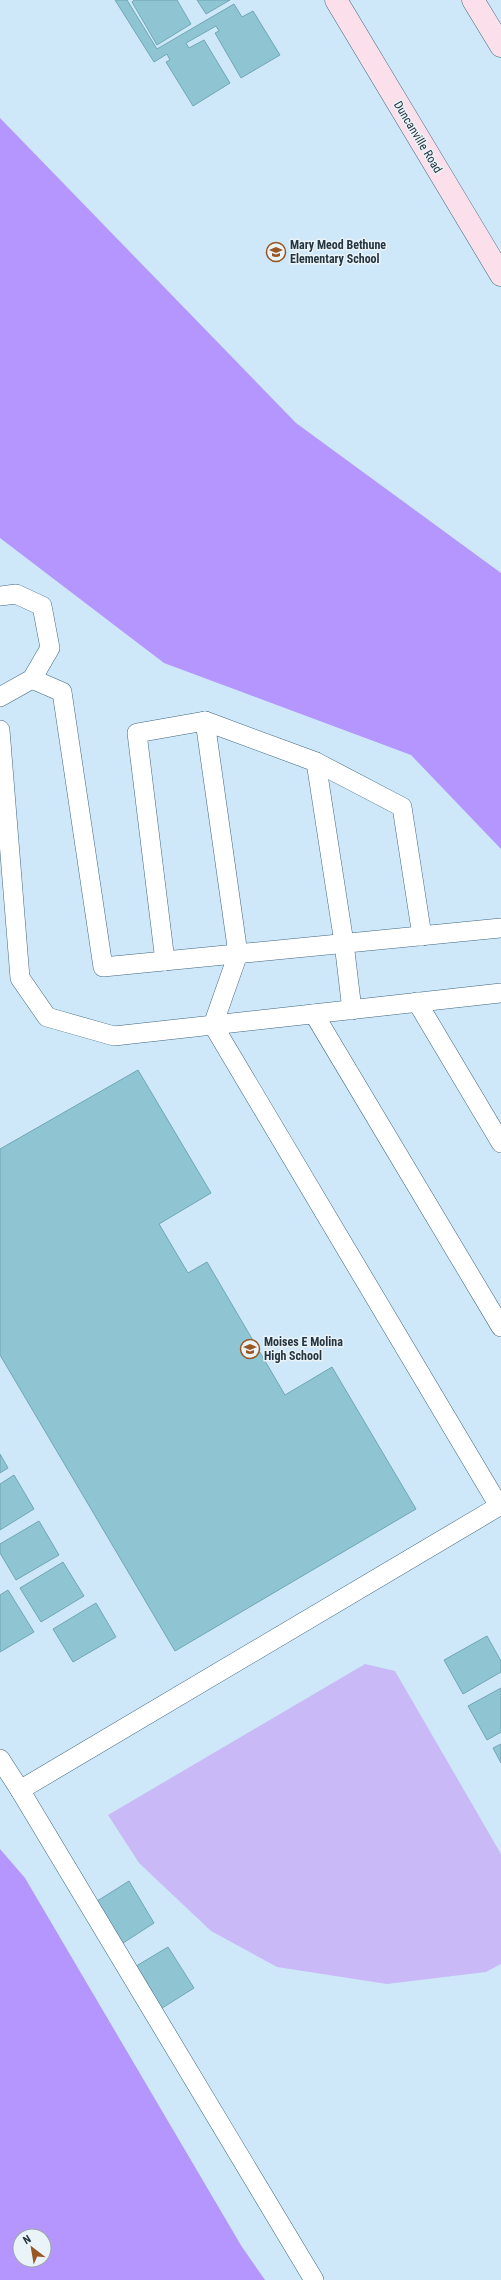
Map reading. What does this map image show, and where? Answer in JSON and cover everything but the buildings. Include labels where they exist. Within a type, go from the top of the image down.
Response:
[{"type":"main road","name":"Duncanville Road","points":[[336,0],[501,274]]},
{"type":"main road","points":[[473,0],[501,46]]},
{"type":"lane","points":[[0,596],[16,594],[42,606],[50,648],[32,679],[0,697]]},
{"type":"lane","points":[[32,679],[62,692],[103,967],[501,928]]},
{"type":"lane","points":[[165,961],[136,733],[205,720],[316,762],[402,807],[422,936]]},
{"type":"lane","points":[[205,720],[238,954],[213,1025]]},
{"type":"lane","points":[[0,730],[20,978],[47,1017],[114,1036],[501,993]]},
{"type":"lane","points":[[316,762],[344,943],[352,1010]]},
{"type":"lane","points":[[417,1002],[501,1144]]},
{"type":"lane","points":[[314,1014],[501,1327]]},
{"type":"lane","points":[[20,1790],[500,1506],[213,1025]]},
{"type":"lane","points":[[0,1759],[314,2280]]},
{"type":"shaded area","points":[[0,118],[296,423],[501,573],[501,849],[411,755],[164,663],[0,538]]},
{"type":"shaded area","points":[[365,1664],[395,1671],[501,1854],[501,1964],[486,1972],[387,1984],[277,1967],[211,1931],[139,1863],[108,1815]]},
{"type":"shaded area","points":[[0,1849],[25,1878],[242,2247],[265,2280],[0,2280]]},
{"type":"place","name":"Mary Meod Bethune Elementary School","points":[[276,252]]},
{"type":"place","name":"Moises E Molina High School","points":[[250,1349]]}]
